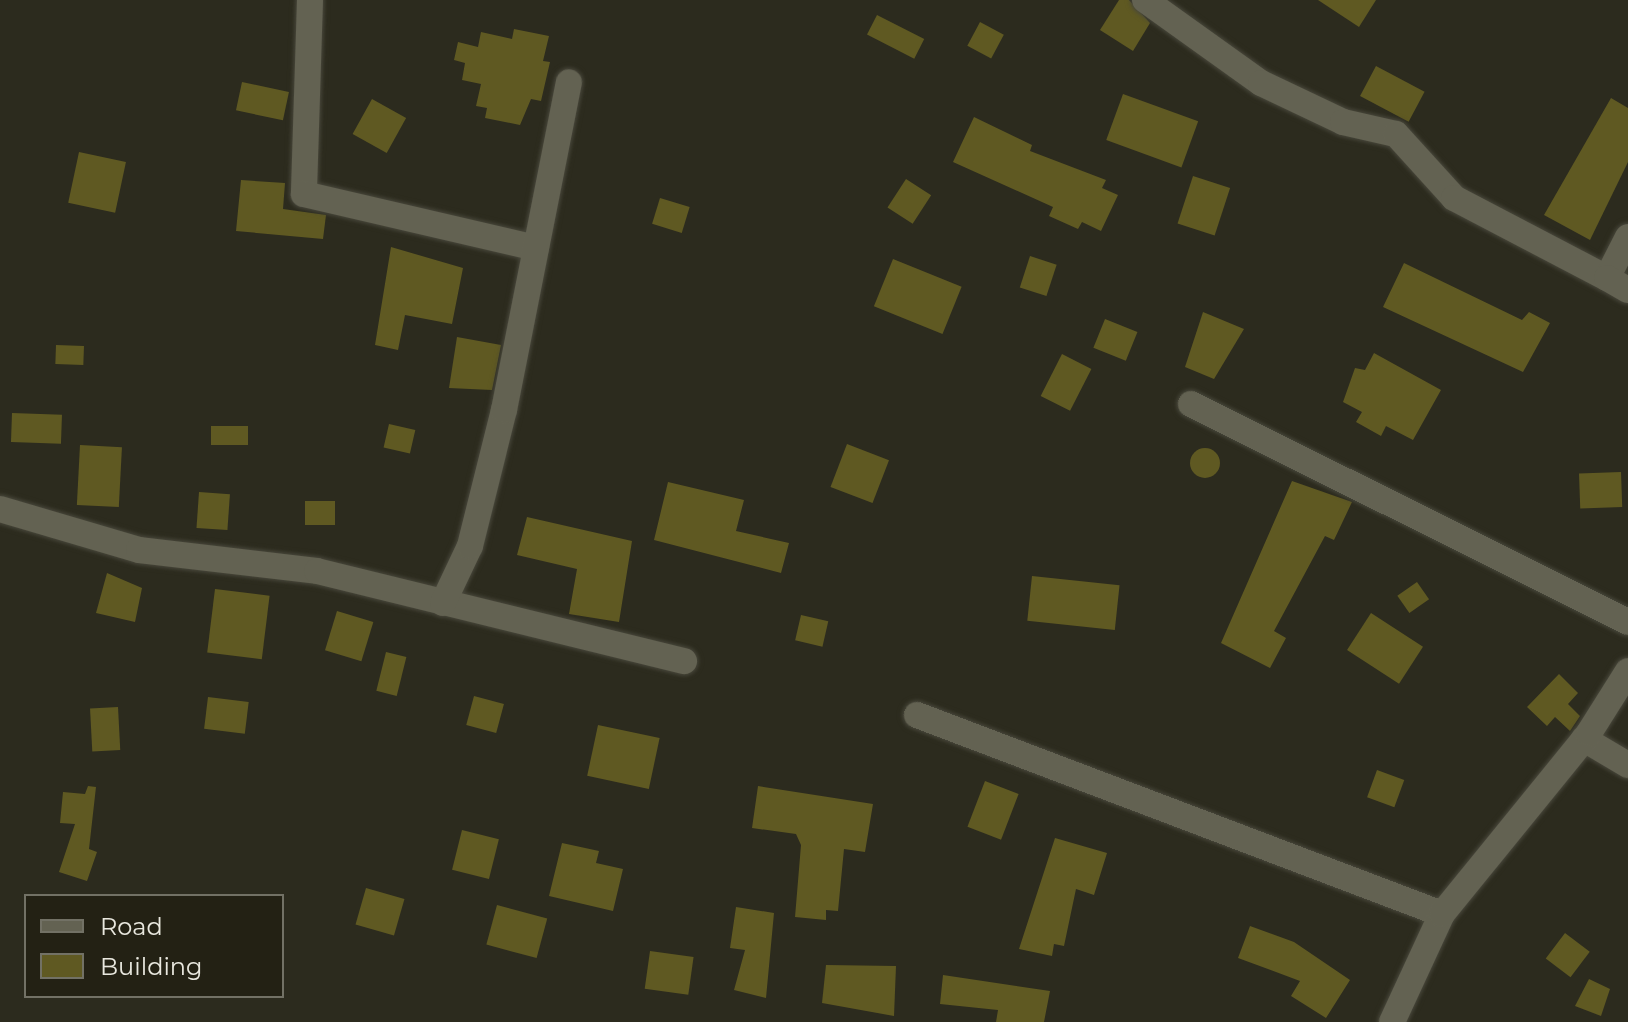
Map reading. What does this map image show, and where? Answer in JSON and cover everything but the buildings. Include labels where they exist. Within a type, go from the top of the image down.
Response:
[{"type":"street","points":[[310,0],[304,194],[536,248]]},
{"type":"street","points":[[1145,0],[1261,83],[1343,122],[1396,134],[1454,198],[1617,284],[1628,237]]},
{"type":"street","points":[[443,603],[470,546],[569,82]]},
{"type":"street","points":[[1191,404],[1628,622]]},
{"type":"street","points":[[0,509],[139,550],[317,571],[684,661]]},
{"type":"street","points":[[1392,1022],[1442,914],[1584,739],[1628,671]]},
{"type":"street","points":[[917,715],[1442,914]]},
{"type":"street","points":[[1584,739],[1628,765]]}]
